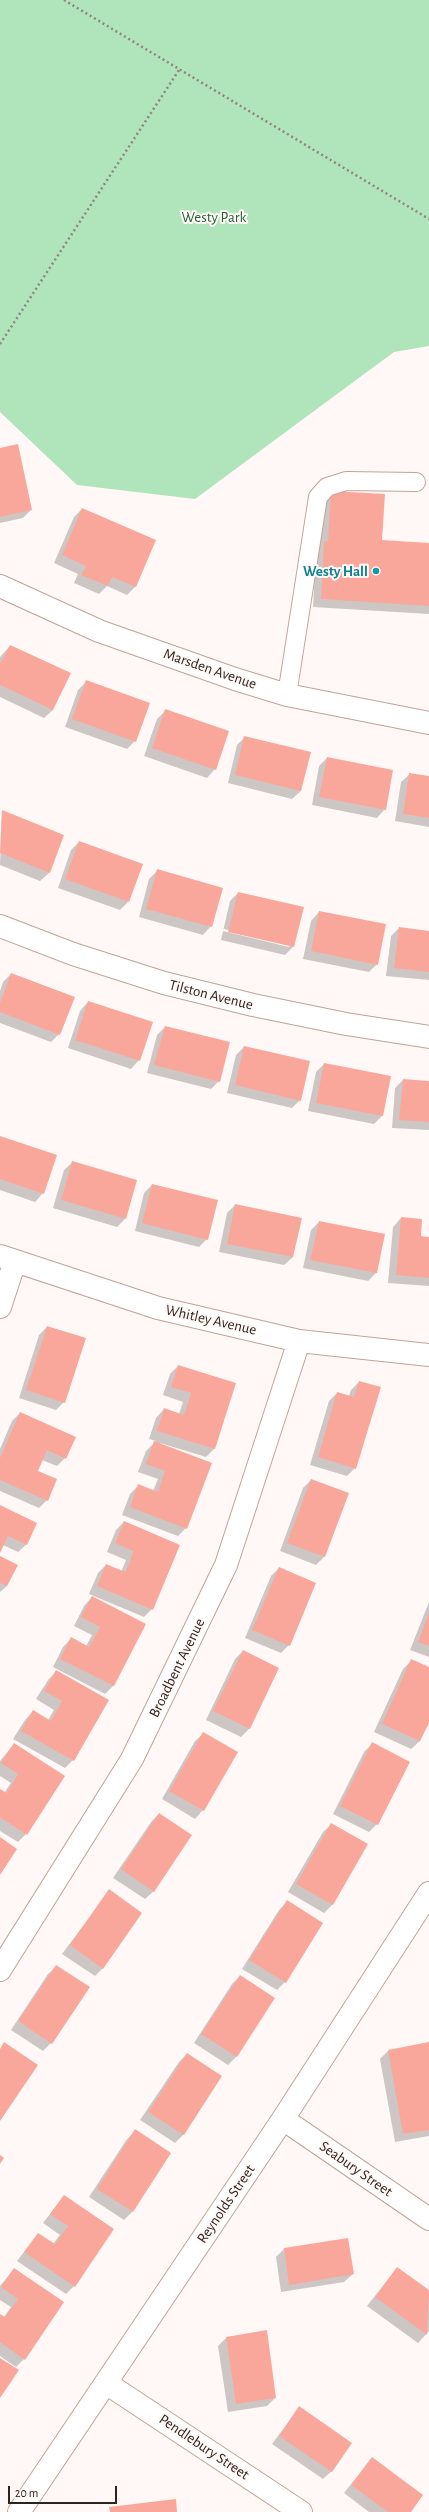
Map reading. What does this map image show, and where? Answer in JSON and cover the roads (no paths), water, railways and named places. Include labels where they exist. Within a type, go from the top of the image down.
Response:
[{"type":"street","name":"Marsden Avenue","points":[[0,586],[99,631],[235,679],[287,695],[429,723]]},
{"type":"street","name":"Tilston Avenue","points":[[0,926],[74,954],[164,983],[330,1021],[429,1037]]},
{"type":"street","points":[[0,1307],[8,1259]]},
{"type":"street","name":"Whitley Avenue","points":[[8,1259],[158,1308],[299,1340],[429,1355]]},
{"type":"street","name":"Broadbent Avenue","points":[[0,1970],[132,1760],[226,1565],[299,1340]]},
{"type":"street","name":"Reynolds Street","points":[[19,2512],[283,2119],[429,1893]]},
{"type":"street","name":"Seabury Street","points":[[283,2119],[429,2219]]},
{"type":"street","name":"Pendlebury Street","points":[[106,2383],[301,2512]]},
{"type":"lane","points":[[287,695],[318,497],[327,487],[346,481],[416,482]]},
{"type":"place","name":"Westy Hall","points":[[376,571]]},
{"type":"park label","name":"Westy Park","points":[[214,217]]}]
